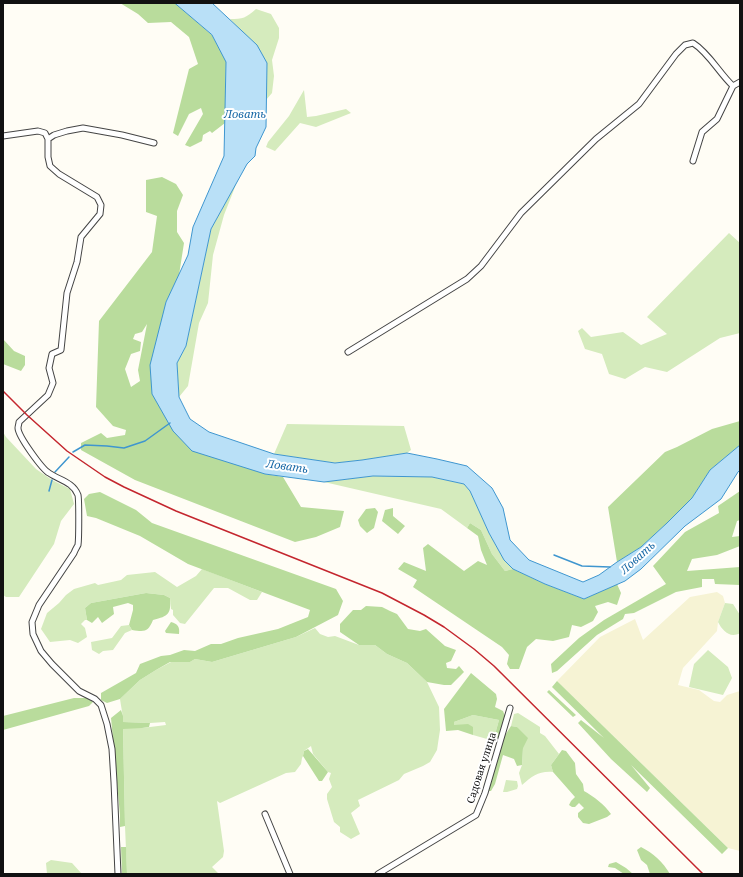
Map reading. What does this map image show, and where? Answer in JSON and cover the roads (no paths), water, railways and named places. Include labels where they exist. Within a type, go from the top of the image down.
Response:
[{"type":"street","points":[[348,352],[467,279],[481,266],[521,213],[596,140],[639,104],[676,54],[685,45],[693,43],[700,48],[727,81],[733,86]]},
{"type":"street","points":[[693,161],[702,132],[718,119],[733,86],[740,82]]},
{"type":"street","points":[[48,139],[54,135],[83,128],[122,135],[154,143]]},
{"type":"street","points":[[3,136],[38,131],[44,133],[48,139],[48,158],[50,166],[59,174],[97,197],[101,205],[100,214],[81,237],[77,262],[67,293],[61,350],[52,354],[49,368],[52,383],[48,395],[19,422],[18,428],[28,448],[48,473],[67,482],[73,487],[78,495],[78,544],[74,553],[39,605],[32,622],[33,634],[41,651],[57,669],[79,691],[95,699],[101,705],[107,724],[112,749],[118,874]]},
{"type":"street","name":"Садовая улица","points":[[378,874],[476,815],[486,793],[510,708]]},
{"type":"street","points":[[265,814],[290,874]]},
{"type":"water","name":"Ловать","points":[[175,3],[212,3],[257,45],[267,63],[266,127],[256,148],[255,156],[247,164],[211,229],[186,346],[177,363],[179,397],[190,419],[209,432],[274,454],[335,463],[407,453],[467,466],[492,488],[503,508],[510,540],[529,560],[583,582],[599,575],[641,547],[692,498],[710,470],[740,445],[740,470],[721,499],[685,526],[641,569],[625,581],[584,599],[545,584],[513,569],[504,560],[489,533],[470,491],[464,484],[432,477],[373,476],[324,482],[265,474],[192,451],[173,431],[152,394],[150,365],[166,302],[188,255],[193,227],[224,156],[226,62],[212,35]]},
{"type":"waterway","points":[[73,452],[85,445],[124,448],[145,441],[170,423]]},
{"type":"waterway","points":[[55,472],[69,457]]},
{"type":"waterway","points":[[49,491],[52,480]]},
{"type":"waterway","points":[[554,555],[582,566],[610,567]]},
{"type":"railway","points":[[3,391],[67,451],[105,477],[176,511],[382,593],[444,627],[494,666],[703,874]]}]
